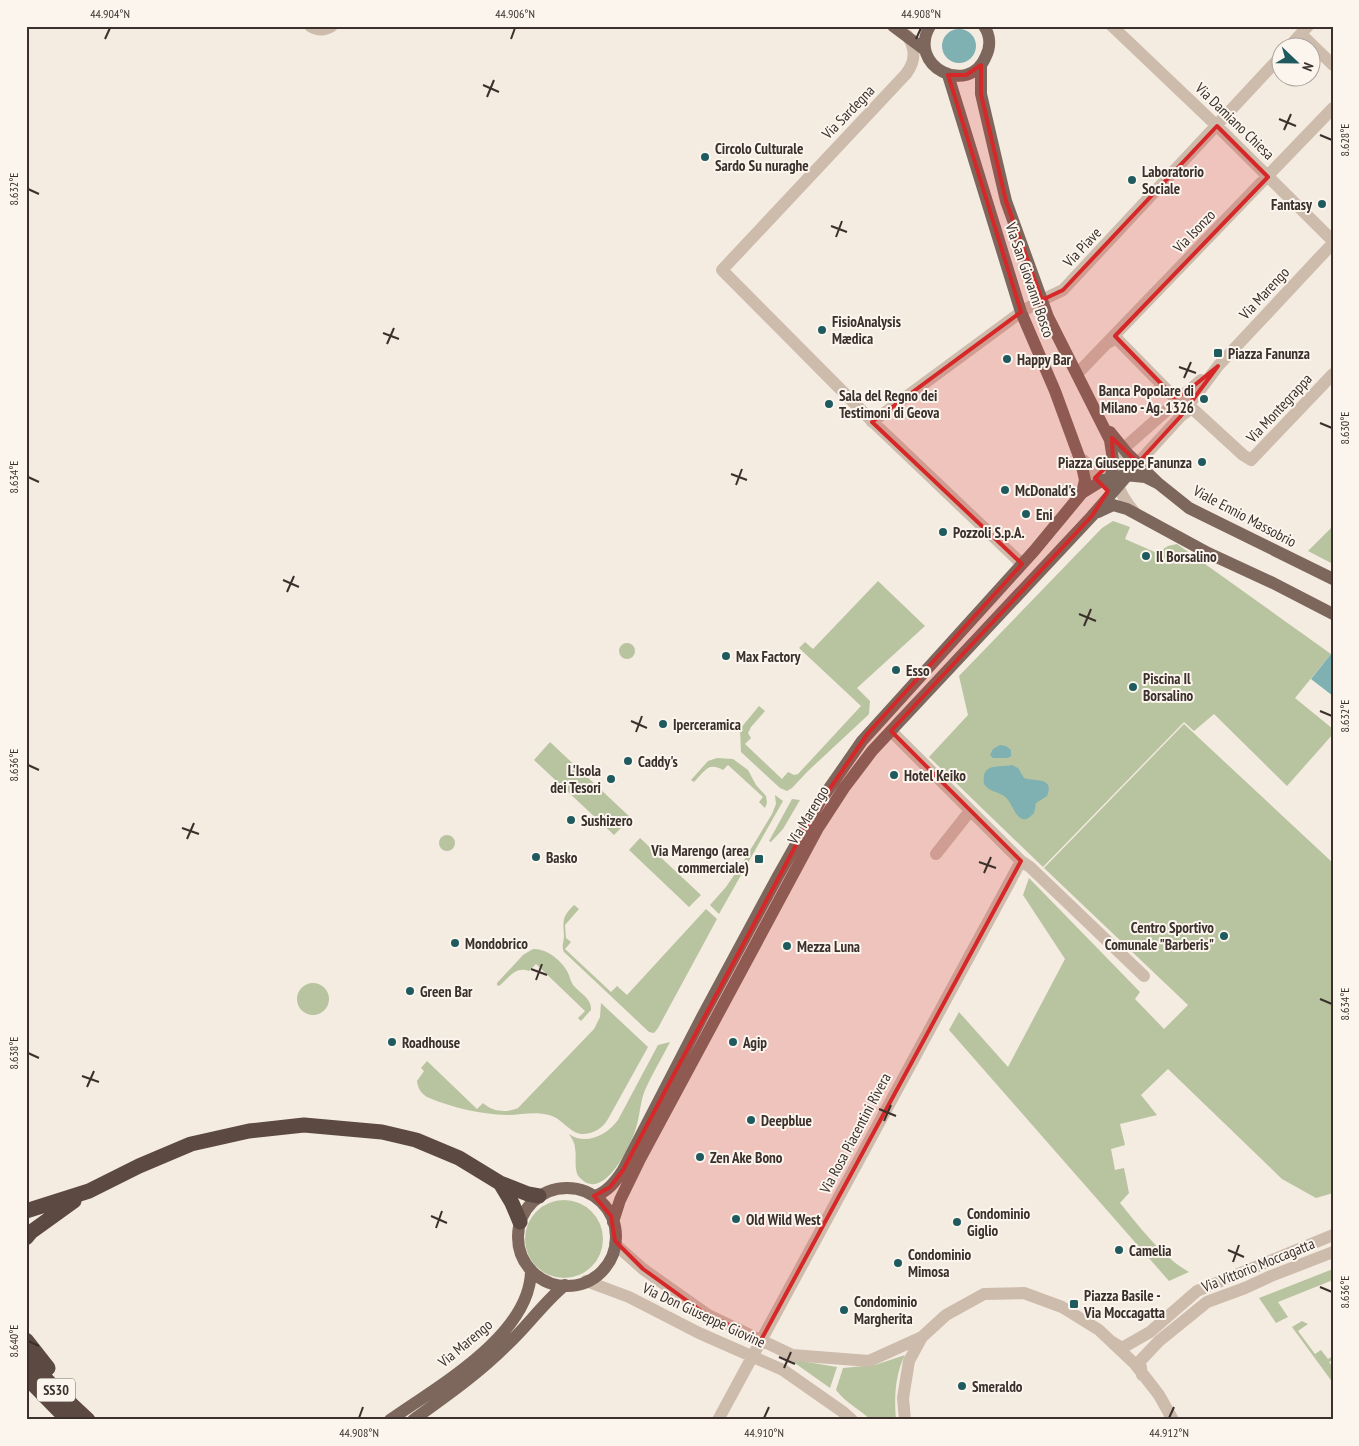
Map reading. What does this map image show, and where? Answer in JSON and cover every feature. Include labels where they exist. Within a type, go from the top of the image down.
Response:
[{"type":"highway","points":[[26,1238],[31,1232],[89,1191],[139,1166],[191,1144],[249,1131],[304,1125],[382,1132],[416,1140],[459,1158],[500,1183],[528,1194],[539,1196]]},
{"type":"highway","points":[[500,1183],[516,1210],[520,1222]]},
{"type":"highway","points":[[26,1211],[89,1191]]},
{"type":"highway","points":[[26,1340],[53,1373],[56,1390]]},
{"type":"highway","name":"SS30","points":[[26,1357],[56,1390],[88,1420]]},
{"type":"highway","name":"SS30","points":[[26,1377],[68,1420]]},
{"type":"main road","points":[[893,26],[925,50],[933,66],[948,75],[966,75],[981,65]]},
{"type":"main road","points":[[925,50],[925,41],[930,26]]},
{"type":"main road","points":[[984,26],[988,36],[988,51]]},
{"type":"main road","name":"Via San Giovanni Bosco","points":[[993,26],[988,51],[981,65],[981,94],[1006,201],[1048,317],[1110,440],[1115,478]]},
{"type":"main road","name":"Via San Giovanni Bosco","points":[[948,75],[1021,312],[1081,458],[1086,480],[1082,493]]},
{"type":"main road","points":[[1092,404],[1115,439],[1125,450],[1115,478]]},
{"type":"main road","points":[[1081,458],[1115,478],[1135,513]]},
{"type":"main road","points":[[594,1196],[608,1189],[623,1170],[745,935],[813,813],[837,775],[873,728],[1022,564],[1082,493],[1115,478],[1145,477],[1159,484]]},
{"type":"main road","name":"Via Marengo","points":[[613,1222],[627,1184],[818,828],[852,777],[891,731],[1092,516],[1115,478]]},
{"type":"main road","name":"Viale Ennio Massobrio","points":[[1159,484],[1190,508],[1333,579]]},
{"type":"main road","points":[[1092,516],[1104,508],[1113,505],[1122,507],[1208,553],[1273,583],[1333,614]]},
{"type":"main road","points":[[569,1188],[583,1190],[594,1196],[606,1207],[613,1222],[615,1244],[606,1265],[596,1275],[575,1285],[565,1286],[547,1282],[531,1270],[525,1262],[519,1248],[518,1233],[520,1222],[529,1206],[539,1196],[553,1190],[569,1188]]},
{"type":"main road","name":"Via Marengo","points":[[390,1420],[471,1362],[502,1335],[515,1319],[525,1302],[530,1285],[531,1270]]},
{"type":"main road","name":"Via Marengo","points":[[413,1420],[496,1356],[550,1299],[565,1286]]},
{"type":"street","points":[[310,26],[320,30],[332,26]]},
{"type":"street","name":"Via Damiano Chiesa","points":[[1112,26],[1333,242]]},
{"type":"street","points":[[1305,30],[1333,65]]},
{"type":"street","name":"Via Sardegna","points":[[872,422],[722,270],[910,70],[914,47],[907,35]]},
{"type":"street","name":"Via Piave","points":[[872,422],[1021,312],[1063,290],[1272,66]]},
{"type":"street","name":"Via Isonzo","points":[[1076,374],[1333,108]]},
{"type":"street","name":"Via Marengo","points":[[1115,478],[1155,444],[1180,417],[1218,366],[1333,242]]},
{"type":"street","points":[[1109,342],[1114,339],[1119,341],[1174,396],[1186,393]]},
{"type":"street","name":"Via Marengo","points":[[1113,460],[1143,431],[1218,366]]},
{"type":"street","name":"Via Montegrappa","points":[[1180,417],[1189,410],[1194,410],[1243,455],[1251,460],[1333,374]]},
{"type":"street","points":[[1092,404],[1110,429],[1122,437],[1131,437],[1143,431]]},
{"type":"street","points":[[872,422],[1022,564]]},
{"type":"street","name":"Viale Ennio Massobrio","points":[[1155,444],[1151,452],[1149,467],[1151,474],[1159,484]]},
{"type":"street","points":[[1115,478],[1125,450]]},
{"type":"street","points":[[891,731],[1021,862],[1030,867],[1144,976]]},
{"type":"street","points":[[936,854],[970,811]]},
{"type":"street","name":"Via Rosa Piacentini Rivera","points":[[718,1420],[1021,862]]},
{"type":"street","name":"Via Vittorio Moccagatta","points":[[1112,1342],[1122,1348],[1134,1343],[1150,1332],[1197,1291],[1333,1235]]},
{"type":"street","name":"Via Don Giuseppe Giovine","points":[[615,1244],[643,1269],[708,1315],[792,1355],[869,1361],[922,1337]]},
{"type":"street","name":"Via Vittorio Moccagatta","points":[[1142,1374],[1140,1361],[1159,1341],[1202,1305],[1333,1252]]},
{"type":"street","name":"Via Don Giuseppe Giovine","points":[[586,1281],[629,1297],[700,1333],[783,1370],[852,1420]]},
{"type":"street","points":[[905,1420],[904,1398],[909,1361],[922,1337],[946,1315],[984,1294],[1024,1293],[1062,1306],[1099,1330],[1135,1364],[1158,1395],[1173,1420]]},
{"type":"highlighted area","points":[[981,65],[981,94],[1006,201],[1042,300],[1063,290],[1217,126],[1268,177],[1115,336],[1174,397],[1185,393],[1218,366],[1180,417],[1138,463],[1112,438],[1113,460],[1095,478],[1108,491],[1092,516],[891,731],[1021,861],[761,1340],[704,1313],[643,1269],[615,1241],[611,1216],[594,1196],[610,1187],[623,1170],[813,813],[868,733],[1022,564],[872,422],[1021,312],[948,75],[966,75]]},
{"type":"green space","name":"Piscina Il Borsalino","points":[[1113,521],[1130,527],[1125,539],[1157,553],[1168,546],[1177,544],[1331,654],[1295,698],[1333,729],[1333,734],[1287,786],[1214,714],[1194,731],[1184,722],[1043,867],[929,757],[968,715],[959,676],[1102,528]]},
{"type":"green space","points":[[1333,526],[1333,564],[1308,551]]},
{"type":"green space","points":[[878,581],[925,626],[857,688],[870,701],[869,714],[792,788],[787,791],[780,788],[741,752],[740,729],[759,706],[765,711],[751,727],[748,733],[751,738],[745,744],[782,779],[788,772],[794,775],[798,774],[861,706],[799,648],[805,642],[813,649]]},
{"type":"green space","points":[[624,643],[630,643],[635,648],[633,657],[624,659],[619,654],[619,648]]},
{"type":"green space","points":[[1184,724],[1333,863],[1333,1193],[1316,1198],[1282,1179],[1168,1069],[1141,1095],[1157,1115],[1120,1124],[1125,1145],[1111,1149],[1115,1170],[1124,1168],[1129,1193],[1120,1203],[1169,1258],[1189,1272],[1169,1281],[949,1030],[959,1012],[1008,1067],[1065,959],[1023,895],[1029,878],[1140,992],[1135,999],[1164,1029],[1188,1005],[1044,868]]},
{"type":"green space","points":[[550,742],[631,818],[614,835],[534,760]]},
{"type":"green space","points":[[717,758],[733,759],[748,770],[756,785],[766,796],[767,803],[765,808],[759,802],[763,797],[728,765],[723,770],[710,767],[694,782],[691,780],[708,761]]},
{"type":"green space","points":[[775,795],[783,801],[719,914],[710,905],[726,887],[772,814],[776,804]]},
{"type":"green space","points":[[792,799],[800,800],[783,829],[771,842],[769,841]]},
{"type":"green space","points":[[444,835],[450,835],[455,840],[453,849],[444,851],[439,846],[439,840]]},
{"type":"green space","points":[[640,838],[701,895],[689,907],[629,850]]},
{"type":"green space","points":[[574,905],[579,909],[565,925],[566,938],[571,942],[565,949],[611,992],[617,986],[627,995],[706,909],[717,919],[654,1033],[649,1032],[564,952],[564,919]]},
{"type":"green space","points":[[533,949],[543,950],[557,959],[567,971],[574,986],[588,999],[591,1010],[581,1021],[578,1018],[585,1011],[536,964],[529,971],[516,971],[499,986],[497,985],[523,955]]},
{"type":"green space","points":[[313,983],[319,984],[324,988],[328,993],[328,1005],[324,1010],[319,1014],[313,1015],[307,1014],[302,1010],[298,1005],[297,999],[298,993],[302,988],[307,984]]},
{"type":"green space","points":[[601,1003],[648,1047],[608,1119],[594,1132],[586,1134],[577,1133],[558,1119],[543,1114],[507,1115],[466,1110],[427,1097],[419,1089],[417,1081],[424,1071],[421,1068],[427,1061],[477,1109],[483,1103],[500,1111],[518,1108],[594,1029],[600,1017]]},
{"type":"green space","points":[[670,1042],[645,1090],[636,1128],[629,1146],[607,1178],[598,1183],[589,1184],[578,1175],[575,1146],[569,1134],[582,1139],[589,1139],[608,1130],[618,1120],[658,1045]]},
{"type":"green space","points":[[564,1200],[579,1203],[596,1217],[600,1224],[603,1239],[600,1254],[586,1271],[579,1275],[564,1278],[549,1275],[532,1261],[528,1254],[525,1239],[528,1224],[542,1207],[549,1203]]},
{"type":"green space","points":[[1333,1269],[1333,1280],[1278,1302],[1288,1317],[1276,1323],[1259,1298]]},
{"type":"green space","points":[[1302,1321],[1308,1324],[1298,1331],[1315,1354],[1321,1350],[1328,1359],[1333,1356],[1333,1360],[1329,1362],[1333,1367],[1333,1383],[1292,1327]]},
{"type":"green space","points":[[905,1355],[899,1370],[896,1387],[896,1420],[871,1420],[844,1399],[836,1390],[843,1368],[875,1365]]},
{"type":"green space","points":[[789,1359],[837,1367],[830,1388]]},
{"type":"water","points":[[959,29],[971,34],[976,46],[971,58],[959,63],[947,58],[942,46],[947,34]]},
{"type":"water","points":[[1331,654],[1333,655],[1333,696],[1311,679]]},
{"type":"water","points":[[1000,745],[1006,746],[1011,750],[1011,756],[1008,758],[993,758],[990,755],[993,749]]},
{"type":"water","points":[[1012,765],[1018,768],[1024,778],[1042,781],[1048,785],[1047,796],[1036,803],[1034,813],[1028,818],[1020,818],[1004,796],[988,789],[984,784],[985,772],[988,769]]},
{"type":"place","name":"Circolo Culturale Sardo Su nuraghe","points":[[705,157]]},
{"type":"place","name":"Laboratorio Sociale","points":[[1132,180]]},
{"type":"place","name":"Fantasy","points":[[1322,204]]},
{"type":"place","name":"FisioAnalysis Mædica","points":[[822,330]]},
{"type":"place","name":"Piazza Fanunza","points":[[1218,353]]},
{"type":"place","name":"Happy Bar","points":[[1007,359]]},
{"type":"place","name":"Banca Popolare di Milano - Ag. 1326","points":[[1204,399]]},
{"type":"place","name":"Sala del Regno dei Testimoni di Geova","points":[[829,404]]},
{"type":"place","name":"Piazza Giuseppe Fanunza","points":[[1202,462]]},
{"type":"place","name":"McDonald's","points":[[1005,490]]},
{"type":"place","name":"Eni","points":[[1026,514]]},
{"type":"place","name":"Pozzoli S.p.A.","points":[[943,532]]},
{"type":"place","name":"Il Borsalino","points":[[1146,556]]},
{"type":"place","name":"Max Factory","points":[[726,656]]},
{"type":"place","name":"Esso","points":[[896,670]]},
{"type":"place","name":"Piscina Il Borsalino","points":[[1133,687]]},
{"type":"place","name":"Iperceramica","points":[[663,724]]},
{"type":"place","name":"Caddy's","points":[[628,761]]},
{"type":"place","name":"Hotel Keiko","points":[[894,775]]},
{"type":"place","name":"L'Isola dei Tesori","points":[[611,779]]},
{"type":"place","name":"Sushizero","points":[[571,820]]},
{"type":"place","name":"Basko","points":[[536,857]]},
{"type":"place","name":"Via Marengo (area commerciale)","points":[[759,859]]},
{"type":"place","name":"Centro Sportivo Comunale \"Barberis\"","points":[[1224,936]]},
{"type":"place","name":"Mondobrico","points":[[455,943]]},
{"type":"place","name":"Mezza Luna","points":[[787,946]]},
{"type":"place","name":"Green Bar","points":[[410,991]]},
{"type":"place","name":"Roadhouse","points":[[392,1042]]},
{"type":"place","name":"Agip","points":[[733,1042]]},
{"type":"place","name":"Deepblue","points":[[751,1120]]},
{"type":"place","name":"Zen Ake Bono","points":[[700,1157]]},
{"type":"place","name":"Old Wild West","points":[[736,1219]]},
{"type":"place","name":"Condominio Giglio","points":[[957,1222]]},
{"type":"place","name":"Camelia","points":[[1119,1250]]},
{"type":"place","name":"Condominio Mimosa","points":[[898,1263]]},
{"type":"place","name":"Piazza Basile - Via Moccagatta","points":[[1074,1304]]},
{"type":"place","name":"Condominio Margherita","points":[[844,1310]]},
{"type":"place","name":"Smeraldo","points":[[962,1386]]}]
